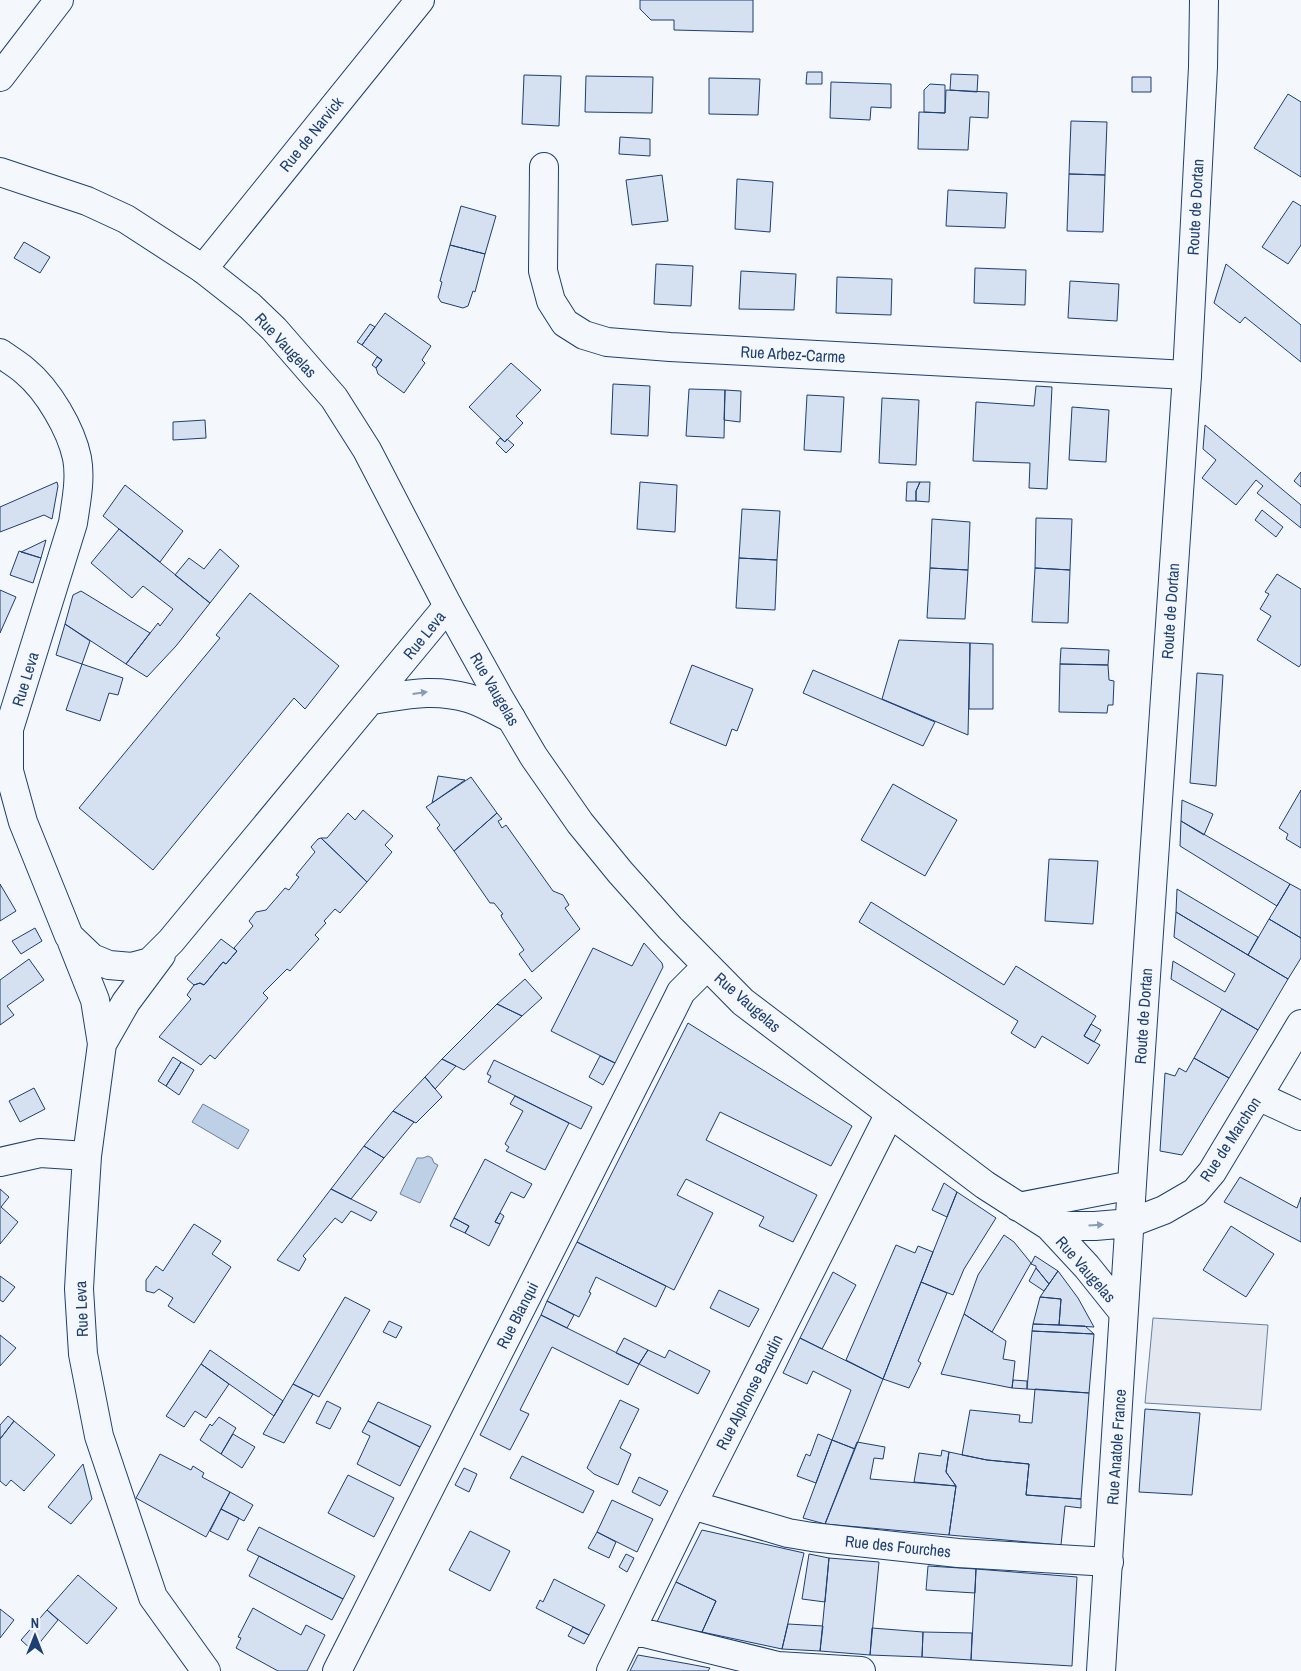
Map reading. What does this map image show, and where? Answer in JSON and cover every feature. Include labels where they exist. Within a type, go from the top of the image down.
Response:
[{"type":"street","points":[[0,77],[58,0]]},
{"type":"street","name":"Rue de Narvick","points":[[203,269],[420,0]]},
{"type":"street","name":"Route de Dortan","points":[[1130,1223],[1187,375],[1204,0]]},
{"type":"street","name":"Rue Arbez-Carme","points":[[544,167],[543,271],[551,301],[565,323],[584,334],[600,340],[679,348],[1187,375]]},
{"type":"street","name":"Rue Vaugelas","points":[[0,172],[87,201],[126,219],[203,269],[250,306],[274,329],[334,398],[367,450],[448,606],[534,757],[580,823],[620,872],[743,1002],[986,1185],[1049,1226],[1087,1267],[1123,1312]]},
{"type":"street","name":"Rue Leva","points":[[0,353],[26,372],[53,403],[68,430],[77,459],[78,488],[73,523],[9,729],[9,771],[23,822],[69,936],[92,958],[109,965],[132,967],[150,962],[172,941]]},
{"type":"street","name":"Rue Leva","points":[[206,1671],[152,1597],[99,1436],[83,1354],[78,1288],[88,1156],[102,1044],[126,1002],[172,941],[448,606]]},
{"type":"street","points":[[371,700],[428,692],[446,693],[470,698],[511,718]]},
{"type":"street","points":[[69,936],[94,1000],[102,1044]]},
{"type":"street","name":"Rue Blanqui","points":[[337,1671],[681,992],[707,966]]},
{"type":"street","name":"Rue de Marchon","points":[[1130,1223],[1164,1210],[1195,1192],[1212,1172],[1301,1024]]},
{"type":"street","points":[[1258,1096],[1301,1116]]},
{"type":"street","name":"Rue Alphonse Baudin","points":[[611,1671],[692,1504],[890,1113]]},
{"type":"street","points":[[0,1162],[40,1153],[88,1156]]},
{"type":"street","points":[[1018,1207],[1132,1185]]},
{"type":"street","name":"Rue Vaugelas","points":[[1049,1226],[1095,1226],[1130,1223]]},
{"type":"street","name":"Rue Anatole France","points":[[1101,1671],[1130,1223]]},
{"type":"street","name":"Rue des Fourches","points":[[692,1504],[788,1534],[958,1553],[1108,1562]]},
{"type":"street","points":[[632,1630],[778,1666],[861,1671]]},
{"type":"shaded area","points":[[1153,1318],[1268,1325],[1261,1410],[1145,1403]]},
{"type":"water","points":[[203,1104],[249,1130],[238,1149],[192,1122]]},
{"type":"water","points":[[428,1156],[438,1165],[420,1203],[400,1194],[417,1158]]},
{"type":"building","points":[[640,0],[753,0],[753,32],[674,30],[674,20],[651,20],[640,9]]},
{"type":"building","points":[[807,72],[822,72],[822,84],[806,84]]},
{"type":"building","points":[[951,74],[978,75],[977,92],[950,90]]},
{"type":"building","points":[[524,75],[561,76],[559,126],[522,124]]},
{"type":"building","points":[[586,76],[653,77],[652,113],[585,112]]},
{"type":"building","points":[[1132,77],[1151,77],[1151,92],[1132,92]]},
{"type":"building","points":[[709,78],[760,79],[758,115],[709,114]]},
{"type":"building","points":[[831,82],[891,84],[891,108],[871,107],[870,120],[830,118]]},
{"type":"building","points":[[930,84],[945,85],[945,113],[924,112],[924,90]]},
{"type":"building","points":[[946,90],[989,92],[988,118],[970,117],[968,150],[918,149],[919,112],[945,113]]},
{"type":"building","points":[[1288,94],[1301,102],[1301,177],[1254,148]]},
{"type":"building","points":[[1071,121],[1107,122],[1105,175],[1069,174]]},
{"type":"building","points":[[620,137],[650,139],[650,156],[619,154]]},
{"type":"building","points":[[1069,174],[1105,175],[1103,232],[1067,231]]},
{"type":"building","points":[[662,175],[668,221],[632,225],[626,180]]},
{"type":"building","points":[[737,179],[773,182],[770,232],[735,229]]},
{"type":"building","points":[[948,190],[1007,193],[1005,228],[946,226]]},
{"type":"building","points":[[1293,201],[1301,206],[1301,245],[1288,264],[1262,247]]},
{"type":"building","points":[[461,206],[496,216],[485,254],[450,245]]},
{"type":"building","points":[[24,242],[50,257],[40,273],[14,258]]},
{"type":"building","points":[[450,245],[485,254],[475,292],[473,291],[468,306],[463,308],[441,302],[438,297],[442,282],[440,281]]},
{"type":"building","points":[[656,264],[693,266],[691,306],[654,304]]},
{"type":"building","points":[[1226,264],[1301,325],[1301,362],[1245,317],[1240,323],[1214,303]]},
{"type":"building","points":[[975,268],[1026,270],[1025,305],[974,303]]},
{"type":"building","points":[[741,271],[796,274],[794,310],[739,309]]},
{"type":"building","points":[[837,277],[892,279],[891,315],[836,313]]},
{"type":"building","points":[[1070,281],[1119,284],[1117,321],[1068,318]]},
{"type":"building","points":[[385,313],[431,346],[422,360],[425,363],[404,393],[378,374],[376,368],[382,360],[362,345]]},
{"type":"building","points":[[370,324],[375,327],[362,345],[357,342]]},
{"type":"building","points":[[377,357],[382,360],[376,368],[372,365]]},
{"type":"building","points":[[511,363],[541,390],[516,416],[523,423],[505,442],[469,407]]},
{"type":"building","points":[[613,384],[650,386],[648,436],[611,434]]},
{"type":"building","points":[[1036,386],[1052,387],[1047,489],[1029,488],[1030,463],[973,461],[976,402],[1034,406]]},
{"type":"building","points":[[689,389],[725,390],[724,438],[686,436]]},
{"type":"building","points":[[725,390],[741,391],[740,422],[724,420]]},
{"type":"building","points":[[807,395],[844,397],[841,452],[804,450]]},
{"type":"building","points":[[882,398],[919,400],[916,465],[879,463]]},
{"type":"building","points":[[1072,407],[1109,410],[1106,462],[1069,460]]},
{"type":"building","points":[[205,420],[206,438],[173,440],[173,422]]},
{"type":"building","points":[[1205,425],[1301,505],[1301,528],[1257,493],[1263,486],[1256,480],[1236,505],[1202,478],[1216,460],[1203,449]]},
{"type":"building","points":[[500,438],[505,442],[507,439],[514,445],[506,453],[496,443]]},
{"type":"building","points":[[1301,472],[1301,487],[1294,481]]},
{"type":"building","points":[[57,482],[58,486],[52,519],[44,515],[0,532],[0,507]]},
{"type":"building","points":[[640,482],[677,485],[675,532],[637,529]]},
{"type":"building","points":[[907,482],[920,482],[916,491],[916,501],[906,501]]},
{"type":"building","points":[[920,482],[930,482],[929,502],[916,501],[916,491]]},
{"type":"building","points":[[125,485],[183,531],[160,562],[103,516]]},
{"type":"building","points":[[742,509],[780,511],[777,560],[739,558]]},
{"type":"building","points":[[1262,510],[1283,527],[1276,537],[1255,520]]},
{"type":"building","points":[[1036,518],[1072,519],[1070,570],[1035,568]]},
{"type":"building","points":[[932,519],[970,522],[968,570],[930,568]]},
{"type":"building","points":[[119,529],[210,603],[176,646],[147,677],[126,664],[158,623],[160,626],[173,609],[143,586],[132,598],[91,563]]},
{"type":"building","points":[[46,540],[41,558],[21,552]]},
{"type":"building","points":[[220,549],[239,566],[210,603],[175,575],[189,558],[204,569]]},
{"type":"building","points":[[19,551],[41,558],[33,583],[10,575]]},
{"type":"building","points":[[739,558],[777,560],[775,610],[736,608]]},
{"type":"building","points":[[930,568],[968,570],[965,619],[927,618]]},
{"type":"building","points":[[1035,568],[1070,570],[1068,623],[1032,622]]},
{"type":"building","points":[[1277,574],[1301,589],[1301,664],[1299,667],[1257,640],[1271,616],[1260,609],[1269,594],[1265,592]]},
{"type":"building","points":[[0,590],[16,597],[0,633]]},
{"type":"building","points":[[81,591],[150,633],[126,664],[65,624],[73,595]]},
{"type":"building","points":[[250,593],[339,666],[305,709],[294,698],[153,870],[79,808],[220,638],[216,635]]},
{"type":"building","points":[[65,624],[90,641],[82,664],[56,655]]},
{"type":"building","points":[[899,640],[970,643],[968,735],[882,699]]},
{"type":"building","points":[[970,643],[993,644],[993,709],[969,709]]},
{"type":"building","points":[[1061,648],[1109,650],[1108,665],[1060,664]]},
{"type":"building","points":[[82,664],[123,678],[118,695],[109,693],[100,721],[66,710]]},
{"type":"building","points":[[1060,664],[1108,665],[1109,680],[1114,681],[1113,705],[1108,705],[1107,713],[1059,712]]},
{"type":"building","points":[[692,665],[753,689],[737,731],[732,729],[726,746],[670,723]]},
{"type":"building","points":[[813,670],[935,722],[923,746],[803,693]]},
{"type":"building","points":[[1197,673],[1223,675],[1216,786],[1190,783]]},
{"type":"building","points":[[438,776],[465,780],[432,803]]},
{"type":"building","points":[[471,777],[497,813],[454,851],[437,828],[440,825],[426,807]]},
{"type":"building","points":[[893,784],[957,820],[925,876],[861,840]]},
{"type":"building","points":[[1301,790],[1301,848],[1286,839],[1288,834],[1279,828]]},
{"type":"building","points":[[1182,800],[1213,814],[1204,835],[1181,821]]},
{"type":"building","points":[[363,810],[393,836],[385,845],[392,852],[367,882],[321,838],[327,838],[348,813],[355,820]]},
{"type":"building","points":[[497,813],[502,819],[498,821],[502,828],[506,825],[553,891],[563,895],[569,905],[565,908],[580,929],[532,972],[519,954],[524,950],[502,918],[501,915],[503,914],[494,903],[490,903],[454,851]]},
{"type":"building","points":[[1181,821],[1290,884],[1277,906],[1180,846]]},
{"type":"building","points":[[321,838],[367,882],[340,913],[335,909],[324,921],[326,923],[315,935],[319,939],[290,971],[287,969],[263,993],[268,998],[215,1059],[210,1055],[201,1065],[159,1037],[191,999],[187,995],[194,985],[200,983],[204,985],[223,962],[226,964],[237,951],[234,948],[253,926],[249,921],[256,912],[266,910],[285,888],[289,890],[299,877],[296,875],[315,852],[311,847]]},
{"type":"building","points":[[1049,859],[1098,861],[1093,924],[1045,921]]},
{"type":"building","points":[[0,884],[16,911],[0,921]]},
{"type":"building","points":[[1290,884],[1301,890],[1301,938],[1269,919]]},
{"type":"building","points":[[1177,889],[1258,937],[1248,955],[1176,912]]},
{"type":"building","points":[[871,902],[1004,985],[1016,966],[1096,1016],[1084,1036],[1100,1045],[1088,1064],[1042,1036],[1035,1048],[1011,1033],[1018,1021],[859,922]]},
{"type":"building","points":[[1176,912],[1288,979],[1258,1030],[1171,979],[1173,961],[1225,992],[1235,974],[1174,937]]},
{"type":"building","points":[[1269,919],[1301,938],[1301,958],[1288,979],[1248,955]]},
{"type":"building","points":[[35,928],[42,941],[21,954],[12,941]]},
{"type":"building","points":[[221,939],[237,951],[226,964],[223,962],[204,985],[200,983],[194,985],[187,979]]},
{"type":"building","points":[[644,943],[662,963],[663,967],[615,1063],[551,1031],[593,948],[632,966]]},
{"type":"building","points":[[29,959],[44,980],[7,1006],[14,1015],[0,1025],[0,980]]},
{"type":"building","points":[[525,979],[542,998],[522,1016],[497,1004]]},
{"type":"building","points":[[497,1004],[522,1016],[464,1070],[442,1059]]},
{"type":"building","points":[[1222,1009],[1258,1030],[1229,1078],[1194,1058]]},
{"type":"building","points":[[688,1023],[852,1126],[831,1166],[720,1112],[706,1140],[817,1195],[793,1242],[759,1226],[764,1217],[686,1179],[677,1195],[713,1213],[674,1290],[577,1242]]},
{"type":"building","points":[[1091,1024],[1101,1030],[1094,1042],[1084,1036]]},
{"type":"building","points":[[600,1056],[615,1063],[603,1085],[589,1077]]},
{"type":"building","points":[[173,1057],[181,1062],[166,1086],[158,1081]]},
{"type":"building","points":[[1194,1058],[1229,1078],[1182,1155],[1160,1151],[1165,1073],[1175,1076],[1179,1068],[1186,1072]]},
{"type":"building","points":[[442,1059],[456,1066],[435,1089],[425,1077]]},
{"type":"building","points":[[494,1060],[592,1107],[581,1129],[488,1082],[491,1076],[487,1074]]},
{"type":"building","points":[[181,1062],[194,1070],[179,1095],[166,1086]]},
{"type":"building","points":[[425,1077],[442,1097],[416,1123],[393,1111]]},
{"type":"building","points":[[34,1088],[45,1109],[20,1122],[9,1101]]},
{"type":"building","points":[[515,1096],[569,1123],[545,1170],[506,1151],[509,1147],[505,1144],[523,1111],[510,1104]]},
{"type":"building","points":[[393,1111],[414,1122],[384,1158],[364,1146]]},
{"type":"building","points":[[364,1146],[384,1158],[351,1199],[331,1189]]},
{"type":"building","points":[[485,1159],[532,1184],[524,1198],[511,1192],[495,1222],[500,1224],[489,1246],[465,1233],[469,1226],[454,1218]]},
{"type":"building","points":[[1240,1177],[1297,1208],[1301,1197],[1301,1242],[1224,1202]]},
{"type":"building","points":[[944,1183],[957,1192],[947,1217],[932,1210]]},
{"type":"building","points":[[0,1189],[9,1197],[1,1207],[18,1222],[0,1244]]},
{"type":"building","points":[[331,1189],[377,1212],[371,1221],[351,1211],[342,1223],[335,1218],[303,1256],[306,1259],[299,1271],[277,1260]]},
{"type":"building","points":[[957,1192],[996,1218],[964,1269],[953,1295],[921,1282]]},
{"type":"building","points":[[500,1213],[504,1216],[500,1224],[495,1222]]},
{"type":"building","points":[[454,1218],[469,1226],[465,1233],[450,1226]]},
{"type":"building","points":[[194,1224],[221,1241],[212,1254],[231,1267],[194,1323],[168,1306],[173,1298],[159,1289],[154,1293],[146,1291],[146,1280],[156,1266],[163,1271]]},
{"type":"building","points":[[1231,1226],[1274,1254],[1246,1297],[1203,1270]]},
{"type":"building","points":[[1004,1235],[1014,1242],[1031,1263],[992,1332],[964,1314],[978,1275]]},
{"type":"building","points":[[577,1242],[666,1286],[656,1307],[596,1277],[589,1292],[591,1293],[579,1317],[547,1301]]},
{"type":"building","points":[[896,1245],[915,1253],[918,1246],[933,1252],[883,1379],[846,1360]]},
{"type":"building","points":[[1035,1256],[1058,1271],[1049,1284],[1036,1266],[1031,1264]]},
{"type":"building","points":[[1036,1268],[1049,1284],[1044,1291],[1029,1281]]},
{"type":"building","points":[[1058,1271],[1078,1298],[1094,1327],[1059,1325],[1061,1299],[1040,1297]]},
{"type":"building","points":[[833,1272],[856,1285],[822,1349],[800,1338]]},
{"type":"building","points":[[0,1276],[15,1287],[3,1302],[0,1300]]},
{"type":"building","points":[[921,1282],[947,1293],[918,1361],[921,1363],[909,1388],[883,1379]]},
{"type":"building","points":[[719,1290],[759,1309],[749,1327],[710,1308]]},
{"type":"building","points":[[345,1297],[370,1310],[319,1397],[293,1384]]},
{"type":"building","points":[[1040,1297],[1061,1299],[1059,1325],[1033,1324]]},
{"type":"building","points":[[547,1301],[574,1315],[567,1328],[541,1315]]},
{"type":"building","points":[[964,1314],[1006,1341],[1003,1359],[1015,1361],[1012,1388],[941,1374]]},
{"type":"building","points":[[541,1315],[639,1364],[628,1385],[552,1347],[520,1410],[529,1414],[510,1450],[480,1435]]},
{"type":"building","points":[[389,1321],[402,1327],[396,1338],[383,1332]]},
{"type":"building","points":[[1033,1324],[1085,1326],[1094,1334],[1032,1331]]},
{"type":"building","points":[[1032,1331],[1094,1334],[1089,1393],[1027,1389]]},
{"type":"building","points":[[0,1335],[16,1348],[0,1366]]},
{"type":"building","points":[[624,1338],[648,1350],[639,1364],[616,1353]]},
{"type":"building","points":[[800,1338],[883,1379],[855,1449],[832,1440],[851,1390],[813,1371],[807,1384],[783,1373]]},
{"type":"building","points":[[210,1350],[283,1401],[274,1416],[201,1364]]},
{"type":"building","points":[[648,1350],[665,1358],[669,1350],[710,1371],[698,1394],[639,1364]]},
{"type":"building","points":[[201,1364],[229,1384],[206,1418],[195,1411],[184,1427],[166,1416]]},
{"type":"building","points":[[1013,1380],[1027,1381],[1027,1389],[1012,1388]]},
{"type":"building","points":[[293,1384],[313,1394],[284,1443],[263,1434]]},
{"type":"building","points":[[1035,1389],[1089,1393],[1081,1499],[1026,1495],[1029,1464],[987,1460],[962,1455],[970,1410],[1020,1415],[1019,1422],[1032,1423]]},
{"type":"building","points":[[620,1400],[639,1409],[620,1448],[631,1454],[618,1485],[594,1474],[587,1468]]},
{"type":"building","points":[[327,1401],[341,1408],[330,1429],[316,1423]]},
{"type":"building","points":[[378,1402],[431,1426],[420,1447],[368,1421]]},
{"type":"building","points":[[1145,1409],[1200,1413],[1192,1495],[1139,1492]]},
{"type":"building","points":[[8,1416],[14,1421],[0,1439],[0,1425]]},
{"type":"building","points":[[219,1417],[236,1428],[221,1454],[200,1440],[210,1424],[212,1426]]},
{"type":"building","points":[[14,1421],[55,1455],[24,1491],[11,1480],[6,1486],[0,1481],[0,1439]]},
{"type":"building","points":[[368,1421],[420,1447],[400,1486],[357,1464],[370,1436],[362,1432]]},
{"type":"building","points":[[233,1434],[255,1447],[242,1468],[221,1454]]},
{"type":"building","points":[[818,1434],[832,1440],[816,1483],[797,1476],[806,1454],[810,1456]]},
{"type":"building","points":[[832,1440],[855,1449],[825,1524],[803,1518]]},
{"type":"building","points":[[857,1442],[885,1447],[883,1459],[874,1458],[870,1479],[956,1486],[949,1535],[825,1524]]},
{"type":"building","points":[[942,1450],[949,1452],[946,1472],[956,1486],[914,1482],[919,1453],[941,1456]]},
{"type":"building","points":[[949,1452],[987,1460],[1029,1464],[1026,1495],[1081,1499],[1081,1508],[1065,1506],[1061,1545],[949,1535],[956,1486],[946,1472]]},
{"type":"building","points":[[160,1454],[191,1470],[193,1466],[204,1473],[202,1477],[230,1492],[206,1537],[136,1498]]},
{"type":"building","points":[[522,1456],[594,1491],[583,1513],[510,1478]]},
{"type":"building","points":[[83,1464],[92,1499],[71,1524],[48,1507]]},
{"type":"building","points":[[464,1468],[477,1474],[469,1492],[455,1485]]},
{"type":"building","points":[[348,1475],[394,1498],[374,1537],[328,1513]]},
{"type":"building","points":[[639,1477],[668,1491],[660,1506],[632,1492]]},
{"type":"building","points":[[230,1492],[253,1505],[244,1521],[221,1509]]},
{"type":"building","points":[[612,1500],[653,1519],[637,1552],[597,1532]]},
{"type":"building","points":[[221,1509],[239,1518],[228,1540],[210,1531]]},
{"type":"building","points":[[259,1527],[355,1576],[343,1599],[247,1550]]},
{"type":"building","points":[[702,1530],[804,1553],[782,1649],[702,1632],[716,1601],[676,1582]]},
{"type":"building","points":[[470,1531],[510,1551],[490,1591],[449,1570]]},
{"type":"building","points":[[597,1532],[616,1542],[609,1558],[588,1548]]},
{"type":"building","points":[[626,1554],[634,1558],[627,1572],[619,1567]]},
{"type":"building","points":[[809,1554],[829,1558],[825,1602],[802,1599]]},
{"type":"building","points":[[259,1556],[343,1599],[332,1620],[249,1576]]},
{"type":"building","points":[[829,1558],[879,1562],[870,1655],[820,1651]]},
{"type":"building","points":[[928,1566],[976,1569],[975,1593],[926,1590]]},
{"type":"building","points":[[976,1569],[1077,1577],[1072,1666],[971,1660]]},
{"type":"building","points":[[78,1575],[117,1608],[87,1644],[47,1610]]},
{"type":"building","points":[[554,1579],[605,1605],[589,1635],[536,1608],[540,1600],[543,1602]]},
{"type":"building","points":[[676,1582],[716,1601],[702,1632],[656,1624]]},
{"type":"building","points":[[253,1608],[301,1635],[306,1625],[325,1635],[307,1671],[278,1671],[236,1648],[241,1638],[238,1637]]},
{"type":"building","points":[[0,1609],[14,1620],[0,1638]]},
{"type":"building","points":[[47,1610],[58,1620],[33,1651],[21,1640]]},
{"type":"building","points":[[788,1624],[823,1626],[820,1651],[782,1649]]},
{"type":"building","points":[[573,1627],[589,1635],[584,1644],[568,1636]]},
{"type":"building","points":[[872,1628],[923,1632],[922,1657],[870,1655]]},
{"type":"building","points":[[923,1632],[972,1633],[971,1660],[922,1657]]},
{"type":"building","points":[[638,1655],[710,1668],[708,1671],[630,1671]]}]
